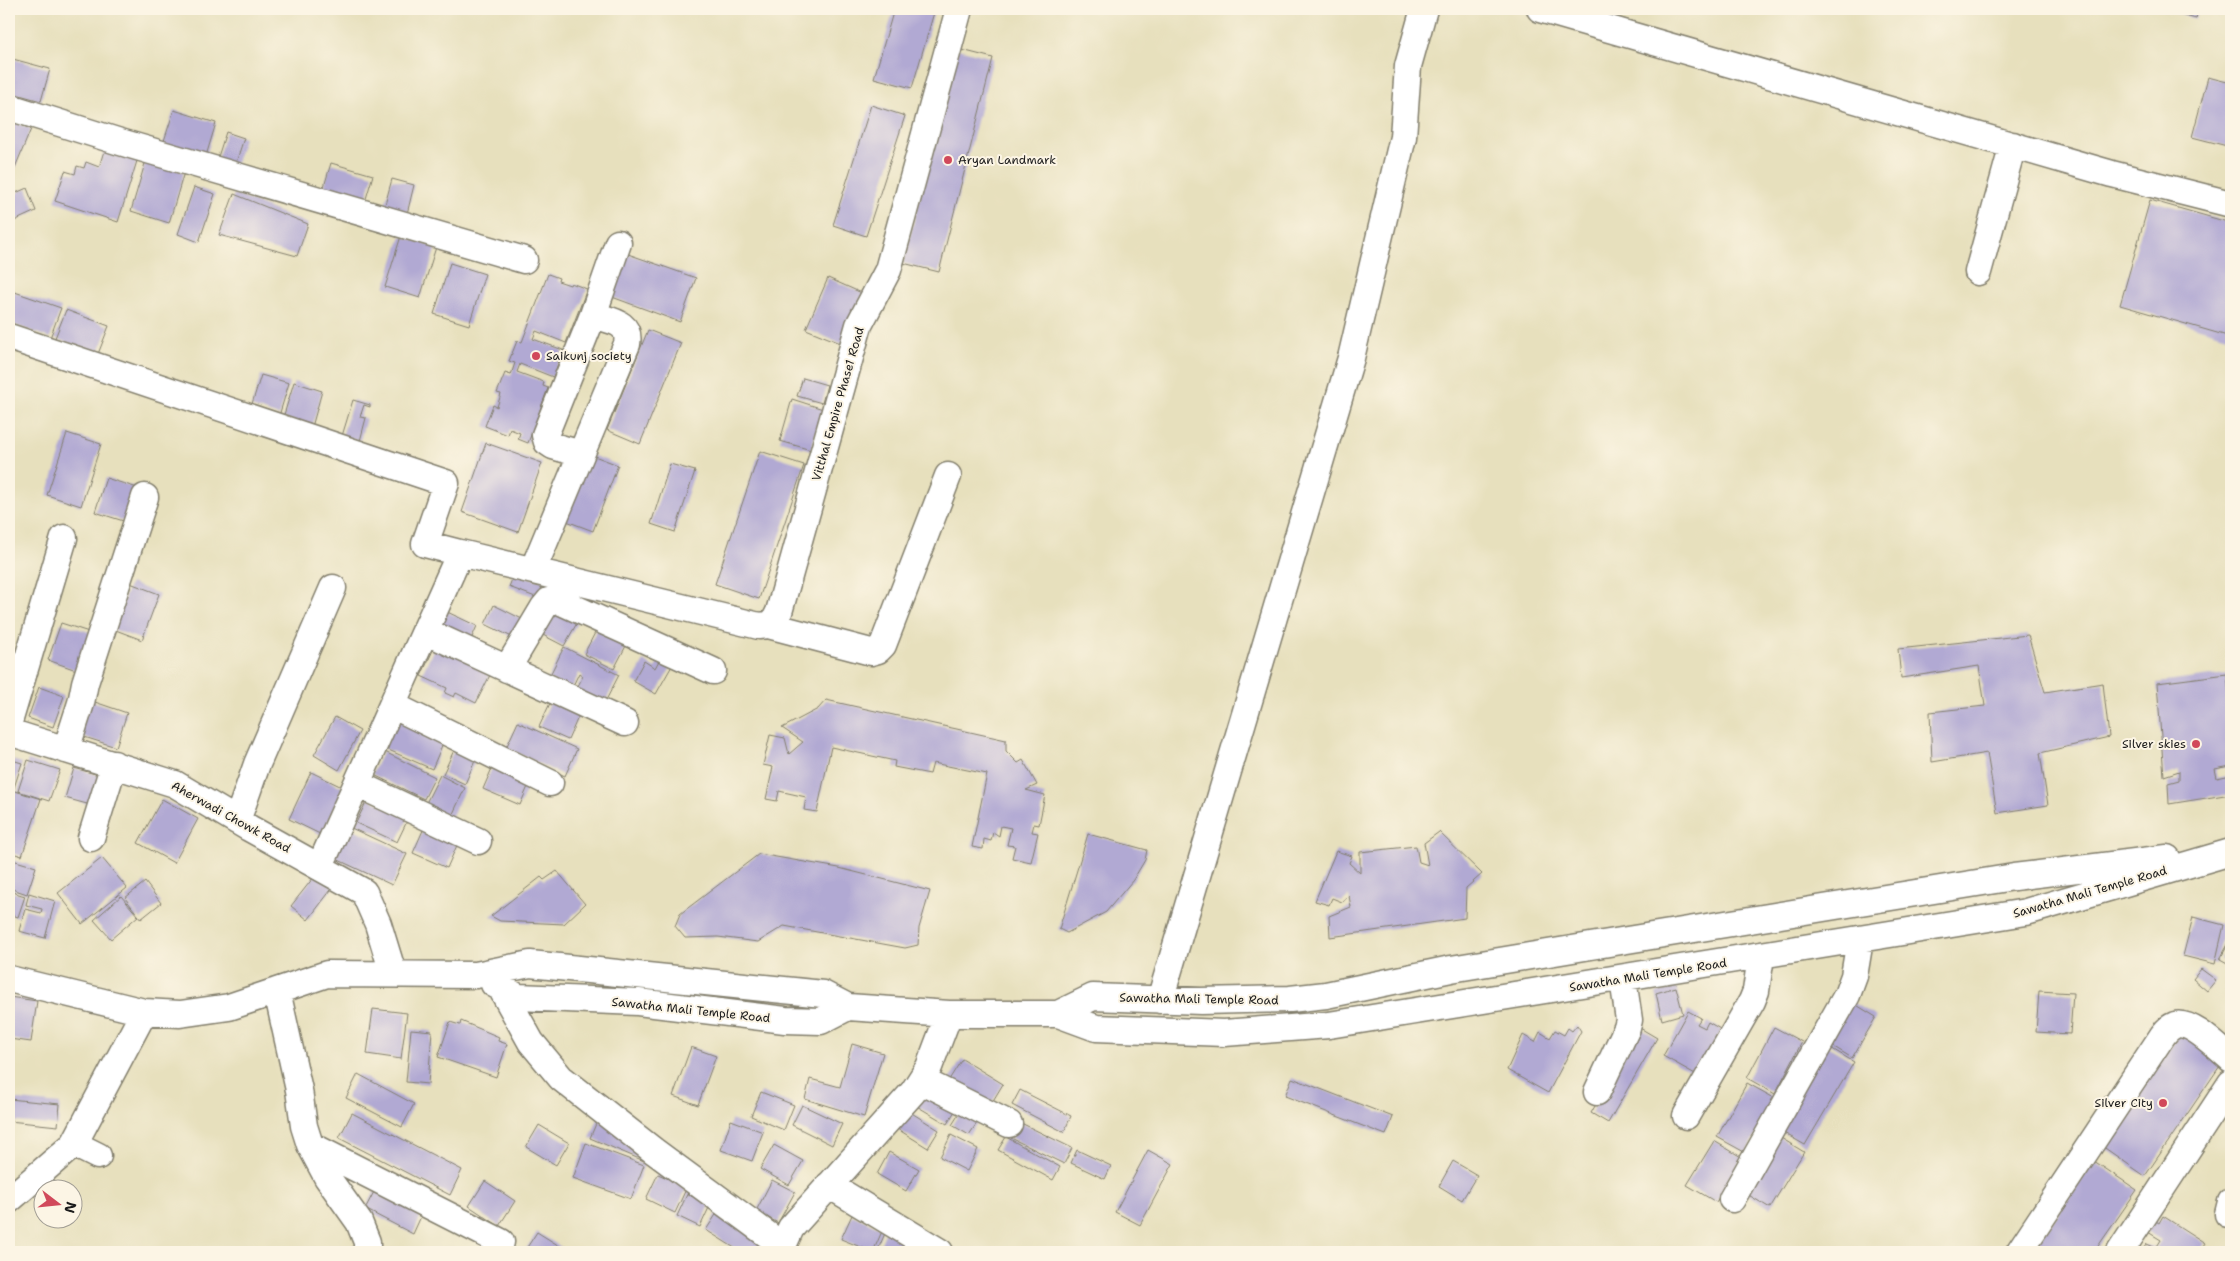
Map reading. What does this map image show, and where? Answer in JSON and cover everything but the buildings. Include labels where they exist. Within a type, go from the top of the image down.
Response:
[{"type":"street","name":"Vitthal Empire Phase1 Road","points":[[768,625],[774,622],[779,612],[859,325],[888,270],[959,9]]},
{"type":"street","points":[[1160,1000],[1351,358],[1403,137],[1408,66],[1424,9]]},
{"type":"street","points":[[1540,9],[2112,174],[2231,204]]},
{"type":"street","points":[[9,107],[117,141],[524,260]]},
{"type":"street","points":[[1978,272],[2013,145]]},
{"type":"street","points":[[581,454],[552,446],[547,442],[545,435],[593,315],[618,243]]},
{"type":"street","points":[[532,570],[627,344],[628,336],[624,326],[593,315]]},
{"type":"street","points":[[9,337],[446,483],[426,544],[759,626],[768,625],[871,652],[878,650],[883,645],[948,476]]},
{"type":"street","points":[[66,750],[81,703],[85,683],[145,497]]},
{"type":"street","points":[[9,722],[64,538]]},
{"type":"street","points":[[320,866],[460,553]]},
{"type":"street","points":[[237,821],[257,764],[333,588]]},
{"type":"street","points":[[507,668],[544,607],[549,601],[557,600],[713,671]]},
{"type":"street","points":[[425,631],[625,723]]},
{"type":"street","points":[[392,705],[550,783]]},
{"type":"street","name":"Aherwadi Chowk Road","points":[[9,732],[175,784],[364,892],[378,924],[393,973]]},
{"type":"street","points":[[91,838],[114,764]]},
{"type":"street","points":[[357,784],[478,841]]},
{"type":"street","name":"Sawatha Mali Temple Road","points":[[1058,1014],[1093,997],[1160,1000],[1290,999],[1326,995],[1451,969],[2004,879],[2231,851]]},
{"type":"street","name":"Sawatha Mali Temple Road","points":[[9,979],[144,1012],[180,1014],[229,1007],[327,974],[476,975],[530,964],[824,994],[848,1007],[950,1014],[1058,1014],[1096,1028],[1224,1033],[1329,1025],[1623,979],[2026,912],[2231,851]]},
{"type":"street","points":[[1732,1200],[1847,995],[1854,976],[1860,940]]},
{"type":"street","points":[[1686,1116],[1752,1001],[1756,991],[1760,956]]},
{"type":"street","name":"Sawatha Mali Temple Road","points":[[476,975],[518,996],[638,1002],[785,1020],[822,1021],[848,1007]]},
{"type":"street","points":[[1597,1092],[1629,1020],[1623,979]]},
{"type":"street","points":[[501,988],[531,1042],[561,1078],[654,1152],[782,1249],[791,1228],[913,1092],[929,1067],[950,1014]]},
{"type":"street","points":[[277,991],[299,1090],[304,1126],[310,1146],[327,1177],[359,1222],[367,1242],[367,1252]]},
{"type":"street","points":[[9,1200],[74,1144],[144,1012]]},
{"type":"street","points":[[2019,1252],[2162,1035],[2168,1029],[2180,1025],[2195,1029],[2231,1059]]},
{"type":"street","points":[[921,1080],[1008,1124]]},
{"type":"street","points":[[2120,1252],[2231,1083]]},
{"type":"street","points":[[74,1144],[98,1156]]},
{"type":"street","points":[[310,1146],[500,1242]]},
{"type":"street","points":[[829,1185],[940,1252]]},
{"type":"place","name":"Aryan Landmark","points":[[948,160]]},
{"type":"place","name":"Saikunj society","points":[[536,356]]},
{"type":"place","name":"Silver skies","points":[[2196,744]]},
{"type":"place","name":"Silver City","points":[[2163,1103]]}]
